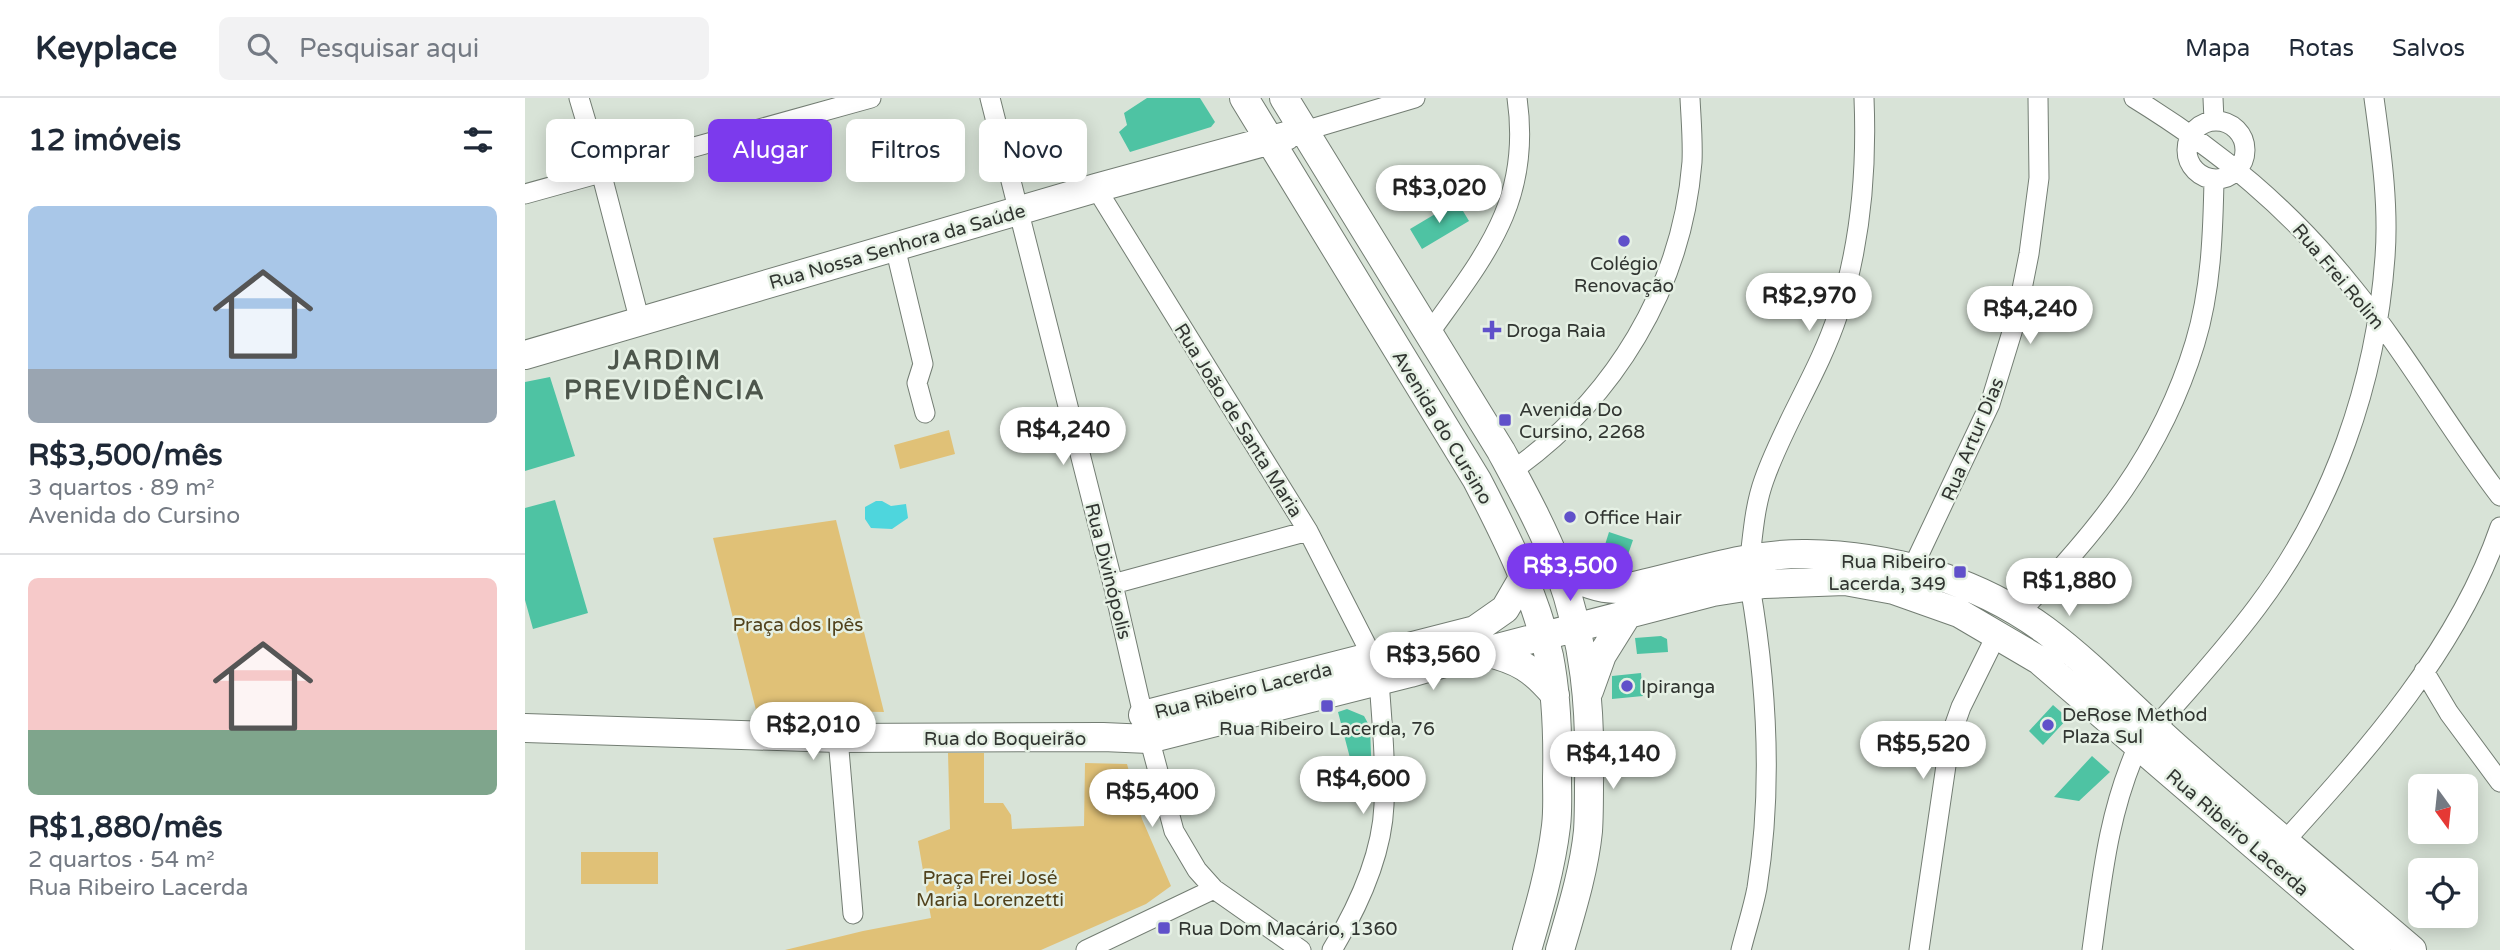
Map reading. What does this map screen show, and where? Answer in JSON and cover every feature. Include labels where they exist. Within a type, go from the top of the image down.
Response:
[{"type":"street","points":[[579,98],[585,119]]},
{"type":"street","points":[[694,147],[871,98]]},
{"type":"street","name":"Rua Divinópolis","points":[[990,98],[1174,831],[1197,870],[1214,889],[1301,950]]},
{"type":"street","name":"Avenida do Cursino","points":[[1244,98],[1476,480],[1503,531],[1539,625],[1548,654],[1555,695],[1558,732],[1556,825],[1543,893],[1527,950]]},
{"type":"street","name":"Avenida do Cursino","points":[[1284,98],[1512,471],[1532,508],[1559,570],[1577,628],[1591,730],[1588,832],[1573,905],[1560,950]]},
{"type":"street","points":[[1271,141],[1416,98]]},
{"type":"street","points":[[1428,335],[1492,244],[1508,210],[1519,149],[1517,98]]},
{"type":"street","points":[[1512,471],[1542,450],[1603,387],[1628,353],[1661,292],[1675,250],[1692,162],[1690,98]]},
{"type":"street","points":[[1741,950],[1756,890],[1766,798],[1765,713],[1750,572],[1755,514],[1763,481],[1774,454],[1838,314],[1851,266],[1863,189],[1864,98]]},
{"type":"street","name":"Rua Artur Dias","points":[[1913,567],[1990,404],[2013,332],[2029,254],[2039,178],[2038,98]]},
{"type":"street","name":"Rua Frei Rolim","points":[[2134,98],[2191,133],[2238,169],[2323,252],[2355,290],[2500,496]]},
{"type":"street","points":[[2214,98],[2214,120]]},
{"type":"street","points":[[2092,950],[2114,809],[2123,779],[2146,738],[2258,606],[2309,527],[2329,486],[2356,415],[2378,322],[2385,255],[2383,178],[2374,98]]},
{"type":"street","points":[[2214,120],[2224,121],[2240,132],[2245,151],[2238,169],[2223,178],[2214,179],[2195,171],[2186,153],[2191,133],[2205,122],[2214,120]]},
{"type":"street","name":"Rua Nossa Senhora da Saúde","points":[[525,355],[1096,188],[1271,141]]},
{"type":"street","points":[[2019,613],[2107,514],[2153,445],[2196,342],[2209,267],[2214,179]]},
{"type":"street","points":[[525,194],[566,182]]},
{"type":"street","points":[[604,182],[640,322]]},
{"type":"street","name":"Rua João de Santa Maria","points":[[1096,188],[1308,531],[1376,669],[1384,768],[1381,830],[1355,912],[1332,950]]},
{"type":"street","points":[[895,247],[922,364],[917,383],[925,413]]},
{"type":"street","points":[[2284,842],[2364,753],[2403,703],[2458,616],[2500,527]]},
{"type":"street","points":[[1113,584],[1308,531]]},
{"type":"street","name":"Rua Ribeiro Lacerda","points":[[1559,570],[1588,585],[1620,589],[1750,572],[1808,554],[1875,559],[1913,567],[1992,598],[2044,629],[2082,660],[2146,738],[2351,941],[2376,950]]},
{"type":"street","points":[[1539,625],[1559,570]]},
{"type":"street","name":"Rua Ribeiro Lacerda","points":[[1146,727],[1376,669],[1478,653],[1539,625],[1577,628],[1713,592],[1750,572],[1894,590],[1959,613],[2039,660],[2284,842],[2412,950]]},
{"type":"street","name":"Rua Ribeiro Lacerda","points":[[1376,669],[1475,630],[1493,620],[1505,609],[1523,578]]},
{"type":"street","points":[[1588,694],[1602,654],[1627,615]]},
{"type":"street","points":[[1919,950],[1950,738],[1961,707],[1997,634]]},
{"type":"street","points":[[1478,653],[1509,658],[1527,667],[1541,677],[1555,695]]},
{"type":"street","points":[[2424,671],[2449,713],[2500,782]]},
{"type":"street","name":"Rua do Boqueirão","points":[[525,728],[838,738],[1103,737],[1146,727]]},
{"type":"street","points":[[838,738],[853,914]]},
{"type":"street","points":[[1086,950],[1214,889]]},
{"type":"green space","points":[[949,430],[955,454],[900,469],[894,445]]},
{"type":"green space","name":"Praça dos Ipês","points":[[836,520],[884,712],[756,710],[713,538]]},
{"type":"green space","name":"Praça Frei José Maria Lorenzetti","points":[[948,753],[984,753],[984,803],[1003,803],[1011,815],[1012,829],[1084,826],[1085,763],[1127,764],[1142,819],[1171,886],[1146,904],[1041,950],[785,950],[931,918],[918,841],[950,829]]},
{"type":"green space","points":[[581,852],[658,852],[658,884],[581,884]]},
{"type":"water","points":[[876,501],[891,506],[906,504],[908,518],[892,529],[871,528],[865,519],[865,507]]},
{"type":"building","points":[[1147,98],[1200,98],[1215,122],[1211,127],[1130,152],[1119,132],[1127,125],[1124,113]]},
{"type":"building","points":[[1457,201],[1469,221],[1422,249],[1410,229]]},
{"type":"building","points":[[550,377],[575,456],[525,471],[525,382]]},
{"type":"building","points":[[555,500],[588,613],[533,629],[525,600],[525,508]]},
{"type":"building","points":[[1609,532],[1633,540],[1622,572],[1599,564]]},
{"type":"building","name":"Ipiranga","points":[[1661,636],[1667,639],[1668,652],[1637,654],[1635,638]]},
{"type":"building","name":"Ipiranga","points":[[1641,673],[1643,696],[1612,699],[1612,676]]},
{"type":"building","name":"DeRose Method Plaza Sul","points":[[2053,705],[2068,718],[2043,745],[2029,731]]},
{"type":"building","points":[[1347,709],[1364,716],[1370,727],[1372,781],[1356,781],[1338,712]]},
{"type":"building","points":[[2092,756],[2110,772],[2079,801],[2054,797]]},
{"type":"place","name":"Colégio Renovação","points":[[1624,241]]},
{"type":"place","name":"Droga Raia","points":[[1492,330]]},
{"type":"place","name":"Avenida Do Cursino, 2268","points":[[1505,420]]},
{"type":"place","name":"Office Hair","points":[[1570,517]]},
{"type":"place","name":"Rua Ribeiro Lacerda, 349","points":[[1960,572]]},
{"type":"place","name":"Ipiranga","points":[[1627,686]]},
{"type":"place","name":"Rua Ribeiro Lacerda, 76","points":[[1327,706]]},
{"type":"place","name":"DeRose Method Plaza Sul","points":[[2048,725]]},
{"type":"place","name":"Rua Dom Macário, 1360","points":[[1164,928]]},
{"type":"district","name":"JARDIM PREVIDÊNCIA","points":[[665,375]]}]
